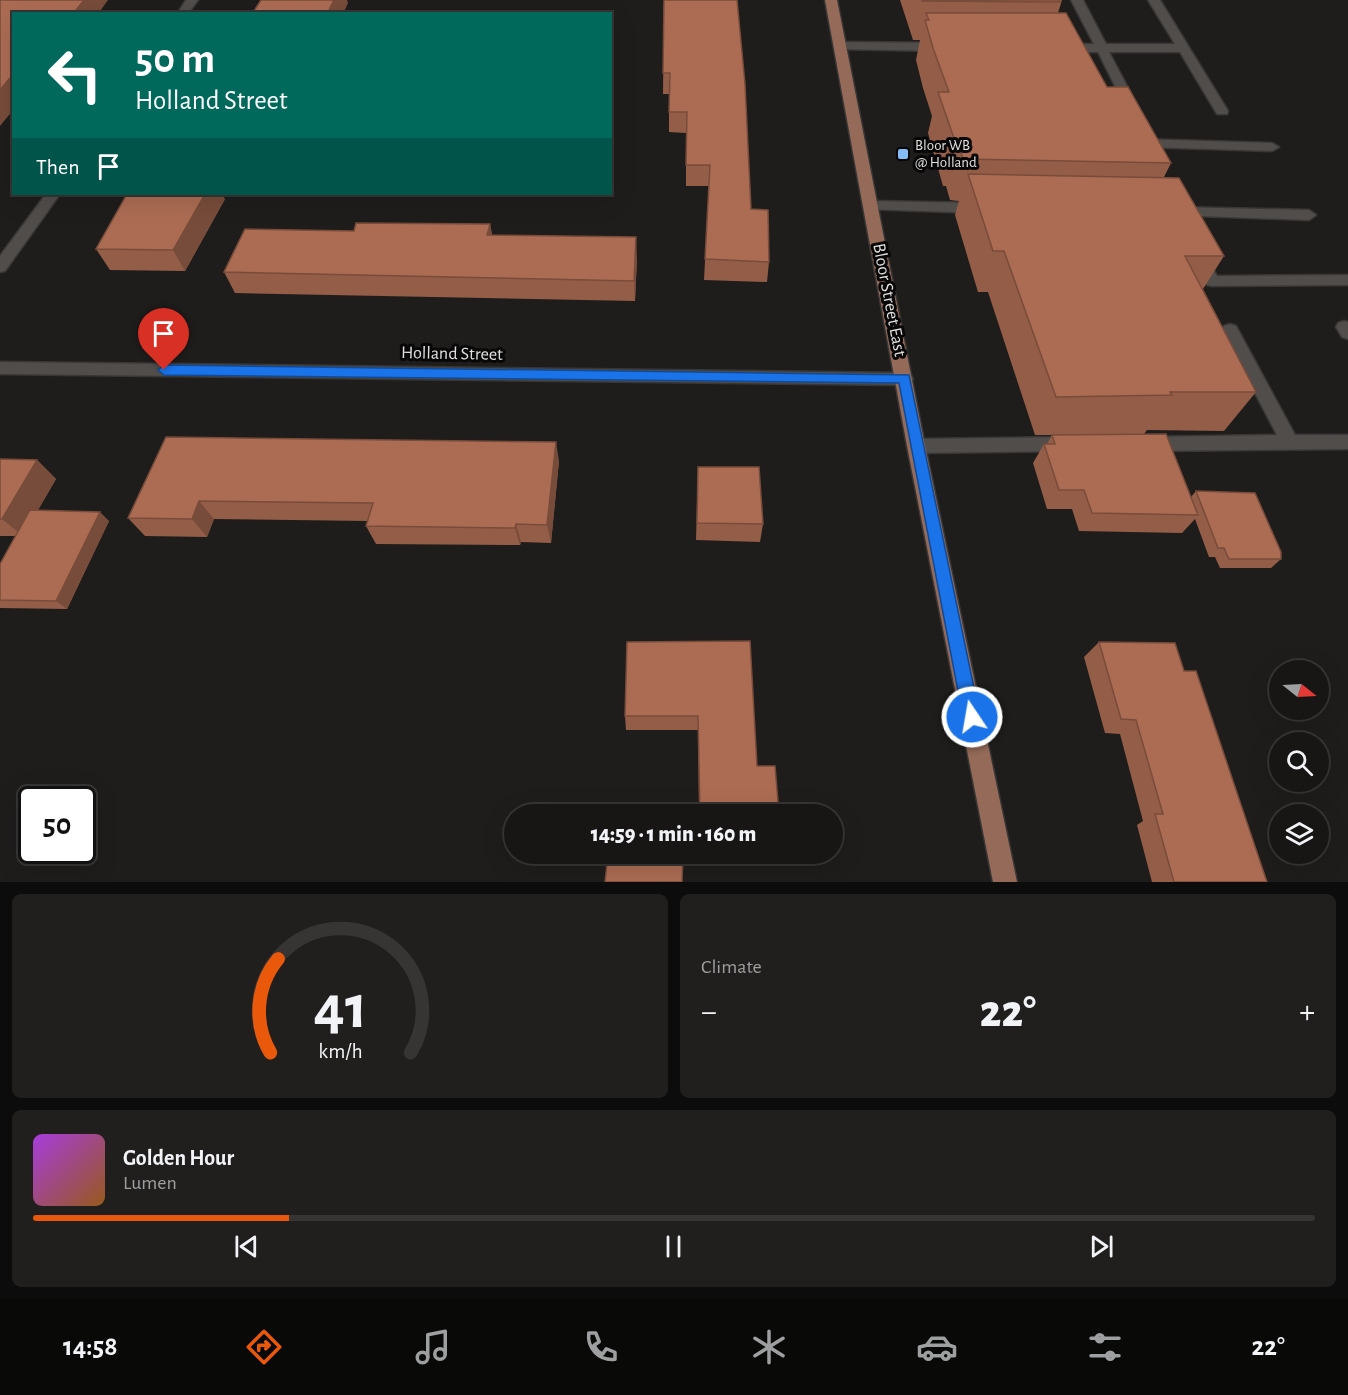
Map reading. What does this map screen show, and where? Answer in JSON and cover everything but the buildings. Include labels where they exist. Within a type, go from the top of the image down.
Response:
[{"type":"main road","name":"Bloor Street East","points":[[831,0],[916,446],[1005,882]]},
{"type":"street","points":[[1077,0],[1135,113]]},
{"type":"street","points":[[1154,0],[1222,111]]},
{"type":"street","points":[[840,46],[950,47]]},
{"type":"street","points":[[1043,47],[1185,48]]},
{"type":"street","points":[[1143,153],[1138,143],[1272,147]]},
{"type":"street","points":[[0,267],[52,195]]},
{"type":"street","points":[[871,206],[1000,208]]},
{"type":"street","points":[[1309,215],[1170,209],[1189,236],[1212,281],[1348,280]]},
{"type":"street","points":[[1230,330],[1289,442]]},
{"type":"street","name":"Holland Street","points":[[0,368],[904,379]]},
{"type":"street","points":[[1126,444],[1348,442]]},
{"type":"street","points":[[916,446],[1091,444]]},
{"type":"place","name":"Bloor WB @ Holland","points":[[903,154]]},
{"type":"route","points":[[164,370],[904,379],[972,717]]}]
